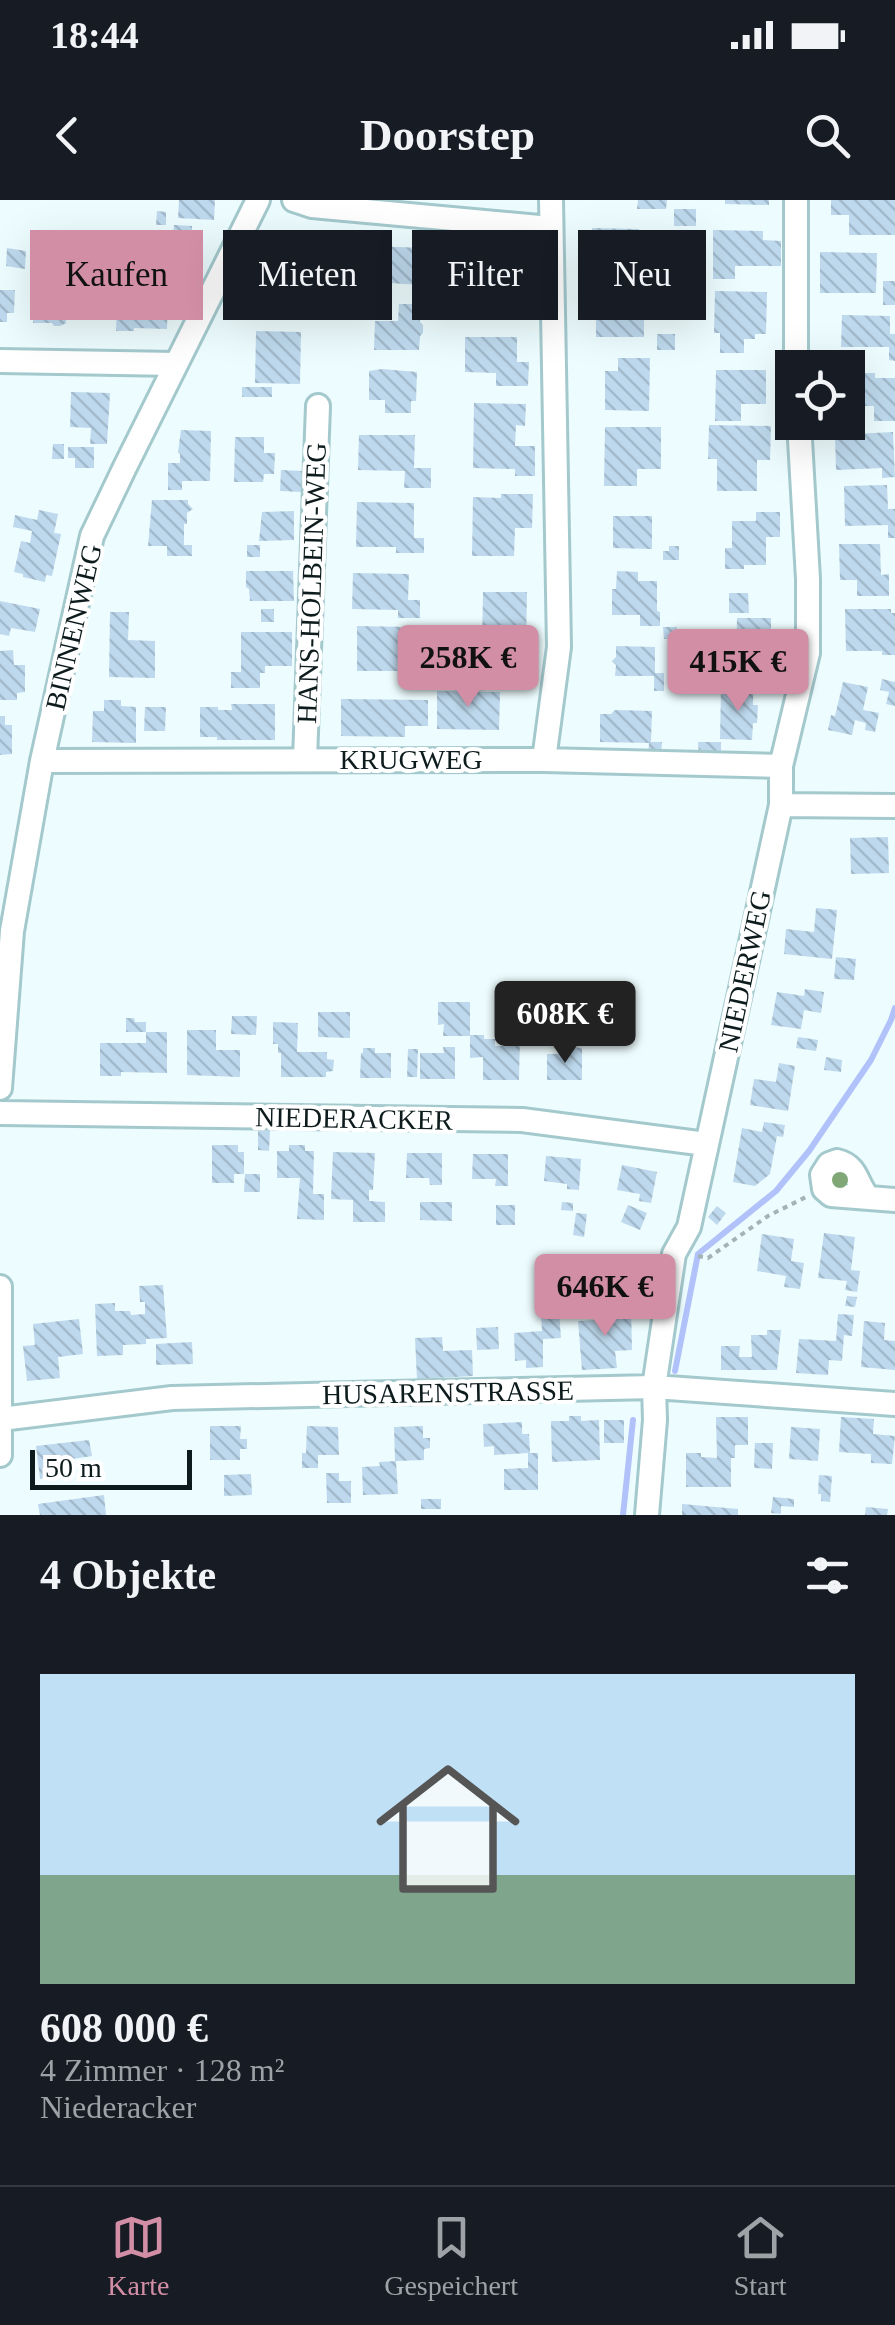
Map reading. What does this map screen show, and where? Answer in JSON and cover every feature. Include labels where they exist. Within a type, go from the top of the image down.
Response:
[{"type":"street","name":"BINNENWEG","points":[[0,1088],[6,931],[92,536],[258,200]]},
{"type":"street","points":[[294,200],[312,206],[550,228]]},
{"type":"street","points":[[544,760],[559,647],[551,200]]},
{"type":"street","points":[[796,200],[796,350]]},
{"type":"street","points":[[0,360],[176,364]]},
{"type":"street","name":"HANS-HOLBEIN-WEG","points":[[305,759],[318,406]]},
{"type":"street","name":"NIEDERWEG","points":[[647,1515],[654,1387],[674,1254],[689,1227],[781,805],[781,766],[808,653],[800,440]]},
{"type":"street","name":"KRUGWEG","points":[[42,761],[544,760],[781,766]]},
{"type":"street","points":[[781,805],[895,806]]},
{"type":"street","name":"NIEDERACKER","points":[[0,1112],[522,1120],[706,1144]]},
{"type":"street","points":[[868,1197],[852,1168],[837,1161],[829,1164],[822,1175],[824,1189],[831,1195],[895,1200]]},
{"type":"street","points":[[0,1286],[0,1456]]},
{"type":"street","name":"HUSARENSTRASSE","points":[[2,1419],[172,1398],[654,1387],[895,1404]]},
{"type":"path","points":[[708,1258],[768,1216],[824,1189]]},
{"type":"building","points":[[179,200],[215,200],[214,220],[178,218]]},
{"type":"building","points":[[638,200],[667,200],[666,209],[637,209]]},
{"type":"building","points":[[725,200],[769,200],[769,205],[725,204]]},
{"type":"building","points":[[831,200],[895,200],[895,235],[849,235],[849,215],[831,215]]},
{"type":"building","points":[[674,209],[696,209],[696,226],[674,226]]},
{"type":"building","points":[[157,211],[166,212],[166,225],[156,225]]},
{"type":"building","points":[[174,225],[192,226],[192,230],[173,230]]},
{"type":"building","points":[[592,228],[639,229],[639,230]]},
{"type":"building","points":[[713,230],[763,231],[763,240],[781,241],[781,266],[735,266],[735,279],[713,279]]},
{"type":"building","points":[[392,247],[412,248],[412,284],[392,283]]},
{"type":"building","points":[[7,248],[26,251],[25,269],[6,266]]},
{"type":"building","points":[[820,252],[877,253],[876,293],[820,293]]},
{"type":"building","points":[[883,281],[895,281],[895,305],[883,305]]},
{"type":"building","points":[[0,290],[15,290],[14,313],[7,313],[7,322],[0,322]]},
{"type":"building","points":[[715,291],[767,292],[766,334],[744,339],[744,353],[720,353],[720,333],[714,333]]},
{"type":"building","points":[[399,304],[412,304],[412,320],[420,320],[423,325],[419,350],[374,350],[375,321],[398,321]]},
{"type":"building","points":[[842,315],[890,316],[895,361],[889,360],[889,347],[841,347]]},
{"type":"building","points":[[33,320],[66,320],[60,326]]},
{"type":"building","points":[[116,320],[167,320],[167,329],[116,331]]},
{"type":"building","points":[[596,320],[644,320],[644,337],[596,337]]},
{"type":"building","points":[[256,331],[301,332],[300,384],[255,383]]},
{"type":"building","points":[[657,334],[675,334],[675,350],[657,350]]},
{"type":"building","points":[[465,337],[517,337],[517,362],[529,362],[528,386],[496,386],[496,373],[465,372]]},
{"type":"building","points":[[618,358],[650,358],[649,411],[605,410],[605,371],[618,371]]},
{"type":"building","points":[[716,370],[766,370],[766,404],[741,404],[741,421],[715,421]]},
{"type":"building","points":[[369,371],[417,372],[416,401],[411,401],[411,413],[385,413],[385,400],[369,400]]},
{"type":"building","points":[[865,373],[875,373],[875,378],[895,378],[895,421],[874,421],[874,406],[865,406]]},
{"type":"building","points":[[242,387],[272,387],[272,397],[242,397]]},
{"type":"building","points":[[71,392],[110,393],[107,444],[90,444],[91,428],[70,427]]},
{"type":"building","points":[[474,403],[526,404],[525,426],[516,425],[515,446],[535,446],[535,476],[515,476],[515,469],[473,468]]},
{"type":"building","points":[[709,425],[771,426],[770,460],[757,460],[757,491],[717,491],[717,459],[708,459]]},
{"type":"building","points":[[605,427],[661,427],[661,469],[637,469],[637,486],[604,486]]},
{"type":"building","points":[[181,430],[211,431],[210,481],[182,481],[182,490],[168,490],[168,463],[180,463]]},
{"type":"building","points":[[893,432],[895,477],[882,478],[882,468],[836,470],[835,440],[865,440],[865,433]]},
{"type":"building","points":[[359,435],[415,435],[414,468],[431,468],[431,488],[404,488],[405,471],[358,470]]},
{"type":"building","points":[[235,437],[264,437],[264,453],[275,453],[274,474],[264,474],[263,482],[234,482]]},
{"type":"building","points":[[53,444],[64,444],[64,459],[52,459]]},
{"type":"building","points":[[68,447],[94,447],[94,468],[75,468],[75,458],[68,458]]},
{"type":"building","points":[[281,470],[302,471],[301,492],[280,491]]},
{"type":"building","points":[[887,485],[888,509],[895,509],[895,538],[888,538],[888,525],[845,526],[844,486]]},
{"type":"building","points":[[501,494],[533,494],[532,528],[515,528],[514,556],[472,556],[473,497],[501,498]]},
{"type":"building","points":[[152,500],[188,500],[193,509],[187,513],[184,524],[184,545],[192,545],[192,556],[167,556],[167,546],[148,546]]},
{"type":"building","points":[[357,502],[414,503],[414,538],[424,538],[424,553],[396,553],[396,547],[356,547]]},
{"type":"building","points":[[39,510],[58,514],[54,533],[61,534],[52,576],[46,575],[45,582],[14,572],[21,541],[30,543],[32,531],[13,527],[15,515],[37,520]]},
{"type":"building","points":[[294,511],[294,540],[259,541],[262,512]]},
{"type":"building","points":[[756,512],[780,512],[780,537],[766,537],[766,565],[725,569],[725,548],[732,548],[732,521],[756,521]]},
{"type":"building","points":[[613,516],[652,516],[652,549],[613,548]]},
{"type":"building","points":[[839,544],[880,544],[881,575],[889,574],[889,596],[857,596],[857,580],[840,580]]},
{"type":"building","points":[[247,545],[260,545],[260,557],[247,557]]},
{"type":"building","points":[[669,546],[679,546],[679,560],[663,560],[663,551],[669,551]]},
{"type":"building","points":[[246,571],[293,571],[294,601],[250,601]]},
{"type":"building","points":[[617,571],[638,572],[638,581],[657,581],[660,626],[640,626],[640,615],[612,615]]},
{"type":"building","points":[[353,573],[409,574],[408,600],[420,600],[420,618],[398,618],[398,610],[352,609]]},
{"type":"building","points":[[483,592],[527,592],[526,644],[505,643],[505,665],[474,665],[474,650],[482,650]]},
{"type":"building","points":[[729,593],[748,593],[749,613],[729,613]]},
{"type":"building","points":[[0,601],[40,609],[35,632],[11,628],[9,636],[0,634]]},
{"type":"building","points":[[261,609],[274,609],[274,622],[261,622]]},
{"type":"building","points":[[845,609],[891,609],[895,613],[895,655],[846,651]]},
{"type":"building","points":[[110,612],[129,612],[128,640],[155,641],[155,678],[109,677]]},
{"type":"building","points":[[737,618],[771,618],[771,658],[736,658]]},
{"type":"building","points":[[357,626],[409,627],[409,671],[357,671]]},
{"type":"building","points":[[663,627],[677,627],[678,639],[664,639]]},
{"type":"building","points":[[241,632],[292,632],[292,666],[265,666],[265,673],[260,673],[260,688],[231,688],[231,672],[241,672]]},
{"type":"building","points":[[616,646],[655,647],[655,673],[664,673],[664,691],[654,691],[654,676],[615,676],[616,665],[612,661]]},
{"type":"building","points":[[13,650],[14,665],[25,665],[25,692],[17,693],[17,700],[0,700],[0,651]]},
{"type":"building","points":[[754,671],[770,671],[770,688],[753,688]]},
{"type":"building","points":[[882,679],[895,682],[895,706],[886,704],[889,692],[880,690]]},
{"type":"building","points":[[843,682],[868,687],[863,710],[879,713],[875,732],[865,730],[866,723],[855,720],[852,735],[828,730]]},
{"type":"building","points":[[721,687],[753,688],[753,705],[758,705],[752,740],[720,739]]},
{"type":"building","points":[[437,691],[500,692],[499,730],[437,729]]},
{"type":"building","points":[[341,699],[428,700],[428,726],[405,726],[405,737],[341,736]]},
{"type":"building","points":[[104,700],[121,700],[121,706],[136,707],[136,743],[92,742],[93,711],[104,711]]},
{"type":"building","points":[[231,704],[275,704],[275,740],[200,737],[200,707],[232,710]]},
{"type":"building","points":[[145,707],[166,707],[165,731],[144,731]]},
{"type":"building","points":[[615,710],[652,711],[651,742],[662,742],[661,755],[648,755],[649,743],[600,742],[600,714]]},
{"type":"building","points":[[0,716],[5,716],[5,725],[12,725],[12,754],[0,755]]},
{"type":"building","points":[[698,742],[721,742],[721,756],[699,756]]},
{"type":"building","points":[[888,837],[889,873],[851,874],[850,838]]},
{"type":"building","points":[[816,908],[837,910],[832,959],[784,954],[786,929],[814,932]]},
{"type":"building","points":[[836,957],[856,959],[854,980],[834,979]]},
{"type":"building","points":[[805,989],[824,992],[821,1013],[804,1010],[801,1029],[771,1025],[777,992],[804,996]]},
{"type":"building","points":[[438,1002],[470,1002],[470,1035],[495,1039],[495,1046],[507,1046],[507,1011],[529,1011],[533,1037],[520,1037],[519,1080],[483,1080],[483,1057],[470,1058],[470,1036],[443,1036],[444,1024],[438,1025]]},
{"type":"building","points":[[318,1012],[350,1012],[350,1038],[318,1037]]},
{"type":"building","points":[[232,1016],[257,1016],[256,1035],[231,1034]]},
{"type":"building","points":[[126,1018],[146,1022],[146,1032],[126,1032]]},
{"type":"building","points":[[592,1021],[592,1038],[570,1038],[570,1024]]},
{"type":"building","points":[[273,1022],[298,1023],[297,1052],[327,1052],[327,1059],[334,1060],[333,1071],[326,1072],[326,1077],[281,1077],[281,1053],[278,1044],[273,1044]]},
{"type":"building","points":[[545,1024],[564,1024],[564,1031],[546,1031]]},
{"type":"building","points":[[187,1030],[216,1030],[216,1050],[240,1050],[240,1077],[187,1075]]},
{"type":"building","points":[[146,1032],[167,1032],[167,1073],[121,1072],[121,1076],[100,1076],[100,1043],[146,1043]]},
{"type":"building","points":[[798,1037],[818,1040],[816,1051],[796,1048]]},
{"type":"building","points":[[443,1047],[455,1047],[455,1079],[420,1079],[420,1053],[444,1053]]},
{"type":"building","points":[[570,1047],[582,1048],[582,1080],[547,1080],[547,1054],[570,1054]]},
{"type":"building","points":[[363,1048],[391,1053],[391,1078],[360,1078]]},
{"type":"building","points":[[408,1049],[418,1049],[417,1077],[407,1077]]},
{"type":"building","points":[[826,1057],[842,1060],[841,1072],[824,1070]]},
{"type":"building","points":[[779,1063],[795,1066],[788,1111],[750,1105],[754,1079],[776,1082]]},
{"type":"building","points":[[764,1122],[785,1125],[783,1137],[777,1136],[770,1174],[755,1186],[733,1182],[742,1128],[762,1132]]},
{"type":"building","points":[[258,1130],[270,1131],[269,1151],[258,1150]]},
{"type":"building","points":[[212,1145],[238,1145],[238,1152],[244,1152],[244,1174],[234,1174],[234,1183],[212,1183]]},
{"type":"building","points":[[289,1145],[305,1145],[305,1151],[314,1151],[313,1194],[324,1194],[324,1220],[297,1219],[300,1178],[277,1178],[277,1151],[289,1151]]},
{"type":"building","points":[[333,1152],[375,1153],[369,1201],[385,1202],[385,1222],[353,1222],[353,1200],[331,1199]]},
{"type":"building","points":[[407,1153],[442,1153],[442,1185],[430,1185],[429,1178],[406,1178]]},
{"type":"building","points":[[473,1154],[508,1154],[508,1186],[495,1186],[496,1179],[472,1179]]},
{"type":"building","points":[[546,1156],[581,1159],[579,1190],[544,1181]]},
{"type":"building","points":[[622,1165],[657,1172],[651,1203],[639,1201],[640,1194],[617,1190]]},
{"type":"building","points":[[245,1174],[260,1174],[260,1192],[244,1192]]},
{"type":"building","points":[[420,1202],[452,1202],[452,1221],[420,1220]]},
{"type":"building","points":[[562,1202],[573,1203],[573,1211],[561,1210]]},
{"type":"building","points":[[496,1205],[515,1205],[515,1225],[496,1225]]},
{"type":"building","points":[[628,1205],[647,1213],[640,1230],[621,1222]]},
{"type":"building","points":[[717,1206],[726,1213],[717,1225],[708,1217]]},
{"type":"building","points":[[576,1213],[587,1214],[584,1237],[573,1235]]},
{"type":"building","points":[[824,1233],[855,1237],[851,1270],[860,1271],[857,1292],[845,1290],[847,1281],[818,1278]]},
{"type":"building","points":[[762,1234],[794,1239],[791,1261],[804,1263],[800,1289],[784,1287],[786,1276],[757,1271]]},
{"type":"building","points":[[163,1285],[167,1338],[123,1345],[123,1355],[97,1356],[95,1304],[115,1303],[115,1311],[145,1314],[139,1286]]},
{"type":"building","points":[[847,1296],[857,1297],[855,1307],[845,1306]]},
{"type":"building","points":[[631,1305],[632,1350],[615,1351],[617,1368],[582,1370],[578,1321],[614,1319],[613,1307]]},
{"type":"building","points":[[559,1312],[561,1338],[543,1339],[543,1367],[526,1368],[526,1360],[515,1361],[514,1333],[542,1331],[541,1313]]},
{"type":"building","points":[[838,1314],[854,1315],[852,1336],[844,1335],[842,1361],[829,1360],[828,1375],[796,1373],[799,1339],[836,1341]]},
{"type":"building","points":[[79,1319],[83,1354],[58,1357],[60,1378],[27,1381],[23,1346],[35,1345],[33,1324]]},
{"type":"building","points":[[864,1321],[885,1323],[884,1340],[895,1341],[895,1370],[861,1367]]},
{"type":"building","points":[[498,1327],[499,1349],[477,1350],[476,1328]]},
{"type":"building","points":[[767,1330],[781,1330],[777,1370],[721,1370],[721,1346],[740,1346],[739,1357],[752,1357],[751,1335],[767,1335]]},
{"type":"building","points":[[442,1337],[443,1351],[472,1350],[473,1376],[417,1379],[415,1338]]},
{"type":"building","points":[[192,1342],[193,1364],[156,1365],[156,1344]]},
{"type":"building","points":[[569,1416],[581,1416],[581,1421],[599,1420],[600,1460],[552,1462],[551,1421],[569,1421]]},
{"type":"building","points":[[716,1417],[748,1417],[748,1445],[735,1445],[735,1458],[731,1458],[731,1487],[686,1487],[686,1453],[717,1458]]},
{"type":"building","points":[[841,1417],[874,1419],[873,1434],[895,1436],[892,1464],[871,1463],[871,1454],[839,1452]]},
{"type":"building","points":[[604,1420],[624,1420],[624,1443],[604,1443]]},
{"type":"building","points":[[522,1422],[522,1434],[529,1434],[530,1453],[538,1453],[538,1490],[504,1490],[504,1469],[528,1468],[528,1453],[494,1455],[494,1446],[484,1447],[483,1424]]},
{"type":"building","points":[[210,1426],[241,1426],[240,1439],[247,1439],[247,1449],[240,1449],[240,1460],[210,1460]]},
{"type":"building","points":[[307,1426],[338,1427],[339,1455],[318,1455],[318,1468],[302,1468]]},
{"type":"building","points":[[423,1426],[423,1438],[430,1438],[424,1460],[395,1461],[394,1427]]},
{"type":"building","points":[[791,1427],[820,1429],[818,1461],[789,1459]]},
{"type":"building","points":[[89,1440],[92,1456],[72,1459],[74,1474],[40,1479],[36,1446]]},
{"type":"building","points":[[755,1443],[773,1443],[772,1469],[754,1468]]},
{"type":"building","points":[[396,1461],[398,1494],[363,1495],[362,1467]]},
{"type":"building","points":[[326,1473],[339,1473],[339,1481],[351,1481],[351,1503],[327,1503]]},
{"type":"building","points":[[251,1474],[252,1495],[224,1496],[224,1475]]},
{"type":"building","points":[[819,1475],[832,1476],[830,1502],[821,1501],[818,1494]]},
{"type":"building","points":[[104,1495],[106,1515],[40,1515],[38,1504]]},
{"type":"building","points":[[773,1497],[794,1499],[794,1507],[781,1506],[781,1514],[771,1513]]},
{"type":"building","points":[[421,1499],[441,1499],[441,1509],[421,1509]]},
{"type":"building","points":[[682,1504],[738,1509],[738,1515],[682,1515]]},
{"type":"building","points":[[866,1507],[888,1509],[887,1515],[865,1515]]},
{"type":"waterway","points":[[675,1371],[698,1254],[776,1191],[809,1151],[871,1060],[895,1008]]},
{"type":"waterway","points":[[623,1515],[633,1420]]}]
